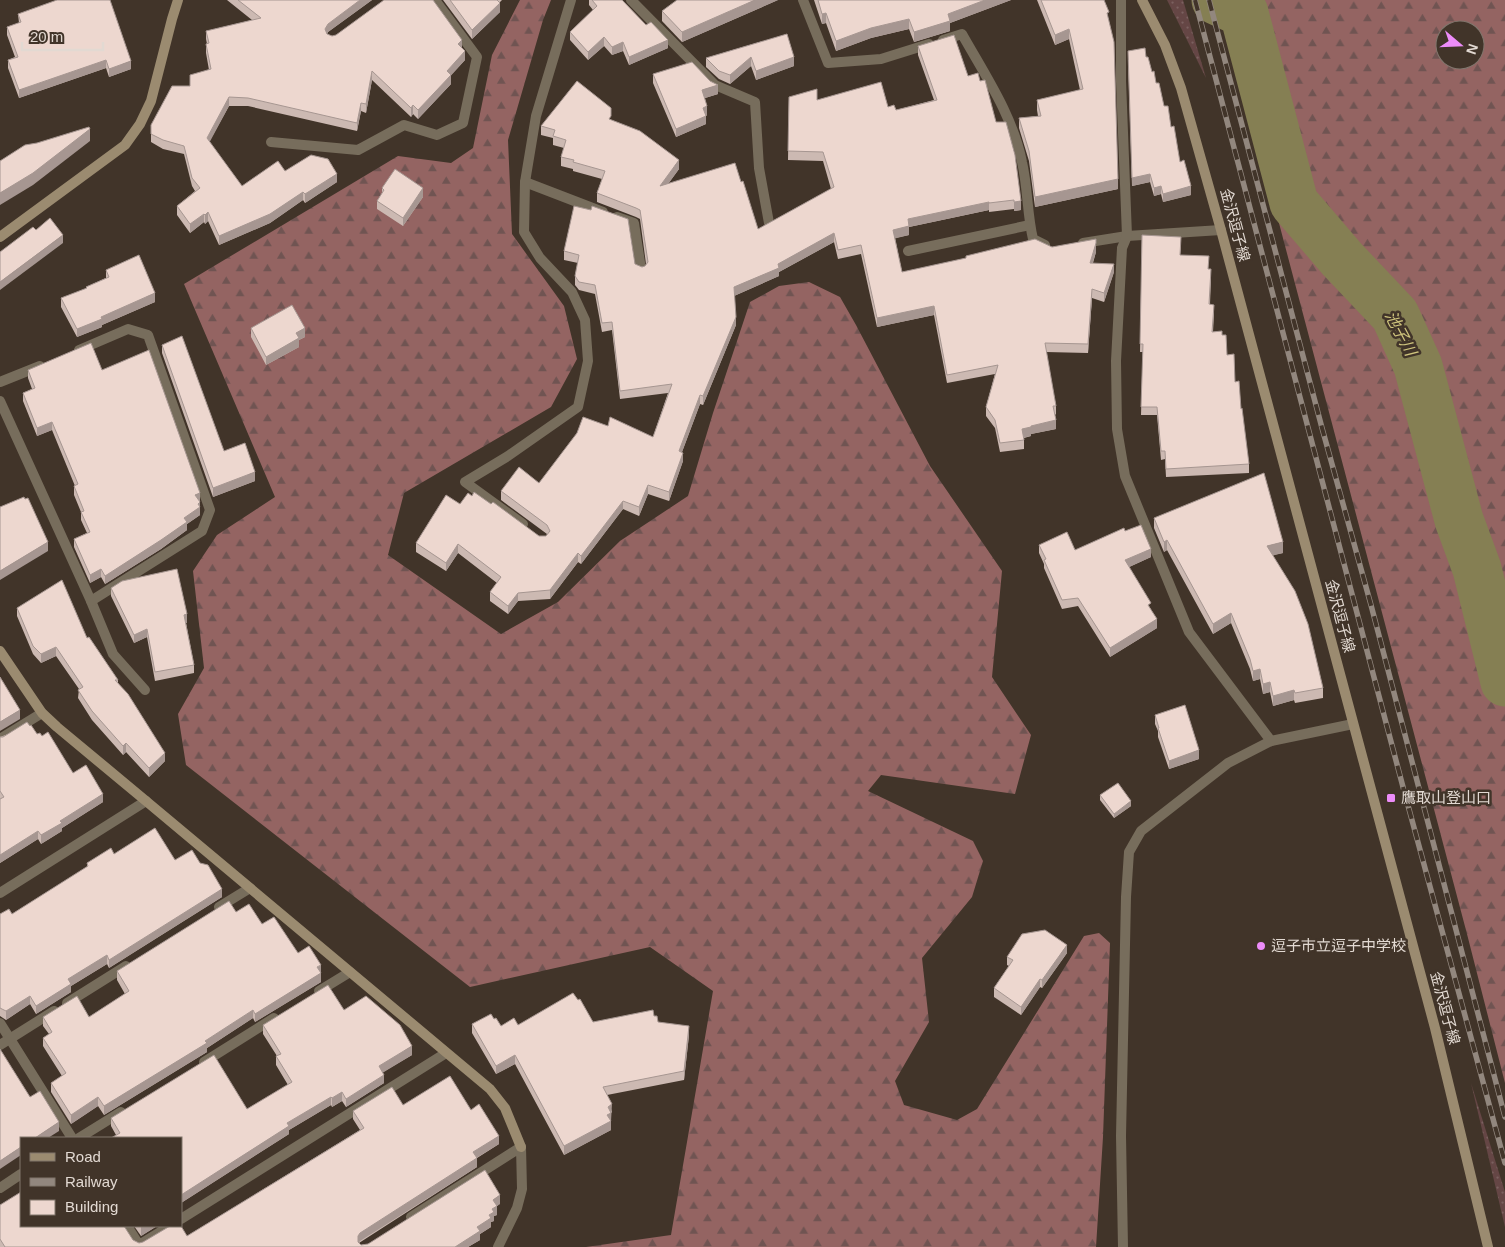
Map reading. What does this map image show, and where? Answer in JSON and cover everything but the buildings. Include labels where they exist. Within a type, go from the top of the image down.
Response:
[{"type":"main road","points":[[0,237],[125,145],[140,124],[151,101],[178,0]]},
{"type":"main road","name":"金沢逗子線","points":[[1142,0],[1165,44],[1181,88],[1221,230],[1435,1028],[1488,1247]]},
{"type":"main road","points":[[0,651],[42,713],[57,727],[490,1089],[505,1108],[522,1147]]},
{"type":"street","points":[[271,142],[358,150],[404,125],[437,135],[463,122],[477,57],[435,0]]},
{"type":"street","points":[[535,533],[465,482],[508,456],[578,407],[588,361],[585,320],[572,292],[540,258],[524,232],[525,182],[536,116],[571,0]]},
{"type":"street","points":[[631,0],[715,85],[755,102],[759,168],[769,223]]},
{"type":"street","points":[[803,0],[828,62],[881,60],[962,34],[1011,122],[1022,162],[1033,239],[1051,249]]},
{"type":"street","points":[[1122,0],[1121,81],[1127,236],[1122,248],[1116,361],[1117,429],[1125,476],[1189,632],[1271,741]]},
{"type":"street","points":[[525,182],[634,223],[641,269]]},
{"type":"street","points":[[908,251],[1030,225]]},
{"type":"street","points":[[1070,245],[1127,236],[1221,230]]},
{"type":"street","points":[[73,352],[128,329],[148,335],[210,510],[202,531],[91,601]]},
{"type":"street","points":[[0,382],[46,364]]},
{"type":"street","points":[[0,401],[91,601],[113,654],[145,690]]},
{"type":"street","points":[[0,740],[42,713]]},
{"type":"street","points":[[1123,1247],[1121,1126],[1126,896],[1129,852],[1141,831],[1228,763],[1271,741],[1353,724]]},
{"type":"street","points":[[0,893],[146,801]]},
{"type":"street","points":[[208,914],[250,888]]},
{"type":"street","points":[[0,1045],[134,961]]},
{"type":"street","points":[[310,996],[350,972]]},
{"type":"street","points":[[195,1067],[286,1011]]},
{"type":"street","points":[[0,1023],[71,1137]]},
{"type":"street","points":[[182,1218],[446,1053]]},
{"type":"street","points":[[81,1137],[128,1108]]},
{"type":"street","points":[[404,1221],[522,1147]]},
{"type":"street","points":[[498,1247],[518,1208],[522,1189],[522,1147]]},
{"type":"street","points":[[0,1188],[20,1175]]},
{"type":"street","points":[[128,1227],[139,1246],[168,1227]]},
{"type":"shaded area","points":[[1167,0],[1183,0],[1206,78]]},
{"type":"shaded area","points":[[1471,1083],[1505,1192],[1505,1227]]},
{"type":"green space","points":[[520,0],[551,0],[543,20],[508,140],[512,234],[564,306],[577,359],[551,407],[404,493],[388,555],[501,634],[558,602],[620,541],[688,496],[750,302],[779,286],[809,282],[840,297],[930,466],[1002,571],[992,677],[1031,735],[1015,794],[881,775],[868,791],[973,841],[983,861],[972,897],[922,958],[929,1022],[895,1081],[904,1105],[957,1120],[977,1109],[1084,936],[1099,933],[1110,943],[1103,1137],[1096,1247],[586,1247],[671,1235],[713,991],[650,947],[470,987],[186,765],[178,714],[204,668],[193,571],[217,535],[275,497],[184,284],[398,156],[451,163],[473,148],[492,55]]},
{"type":"green space","points":[[1220,0],[1505,0],[1505,1083],[1467,934]]},
{"type":"waterway","name":"池子川","points":[[1216,0],[1244,13],[1294,203],[1342,259],[1395,315],[1418,366],[1459,520],[1477,569],[1505,682]]},
{"type":"railway","points":[[1195,0],[1403,787],[1505,1163]]},
{"type":"railway","points":[[1209,0],[1322,428],[1371,605],[1505,1117]]},
{"type":"place","name":"鷹取山登山口","points":[[1391,798]]},
{"type":"place","name":"逗子市立逗子中学校","points":[[1261,946]]}]
